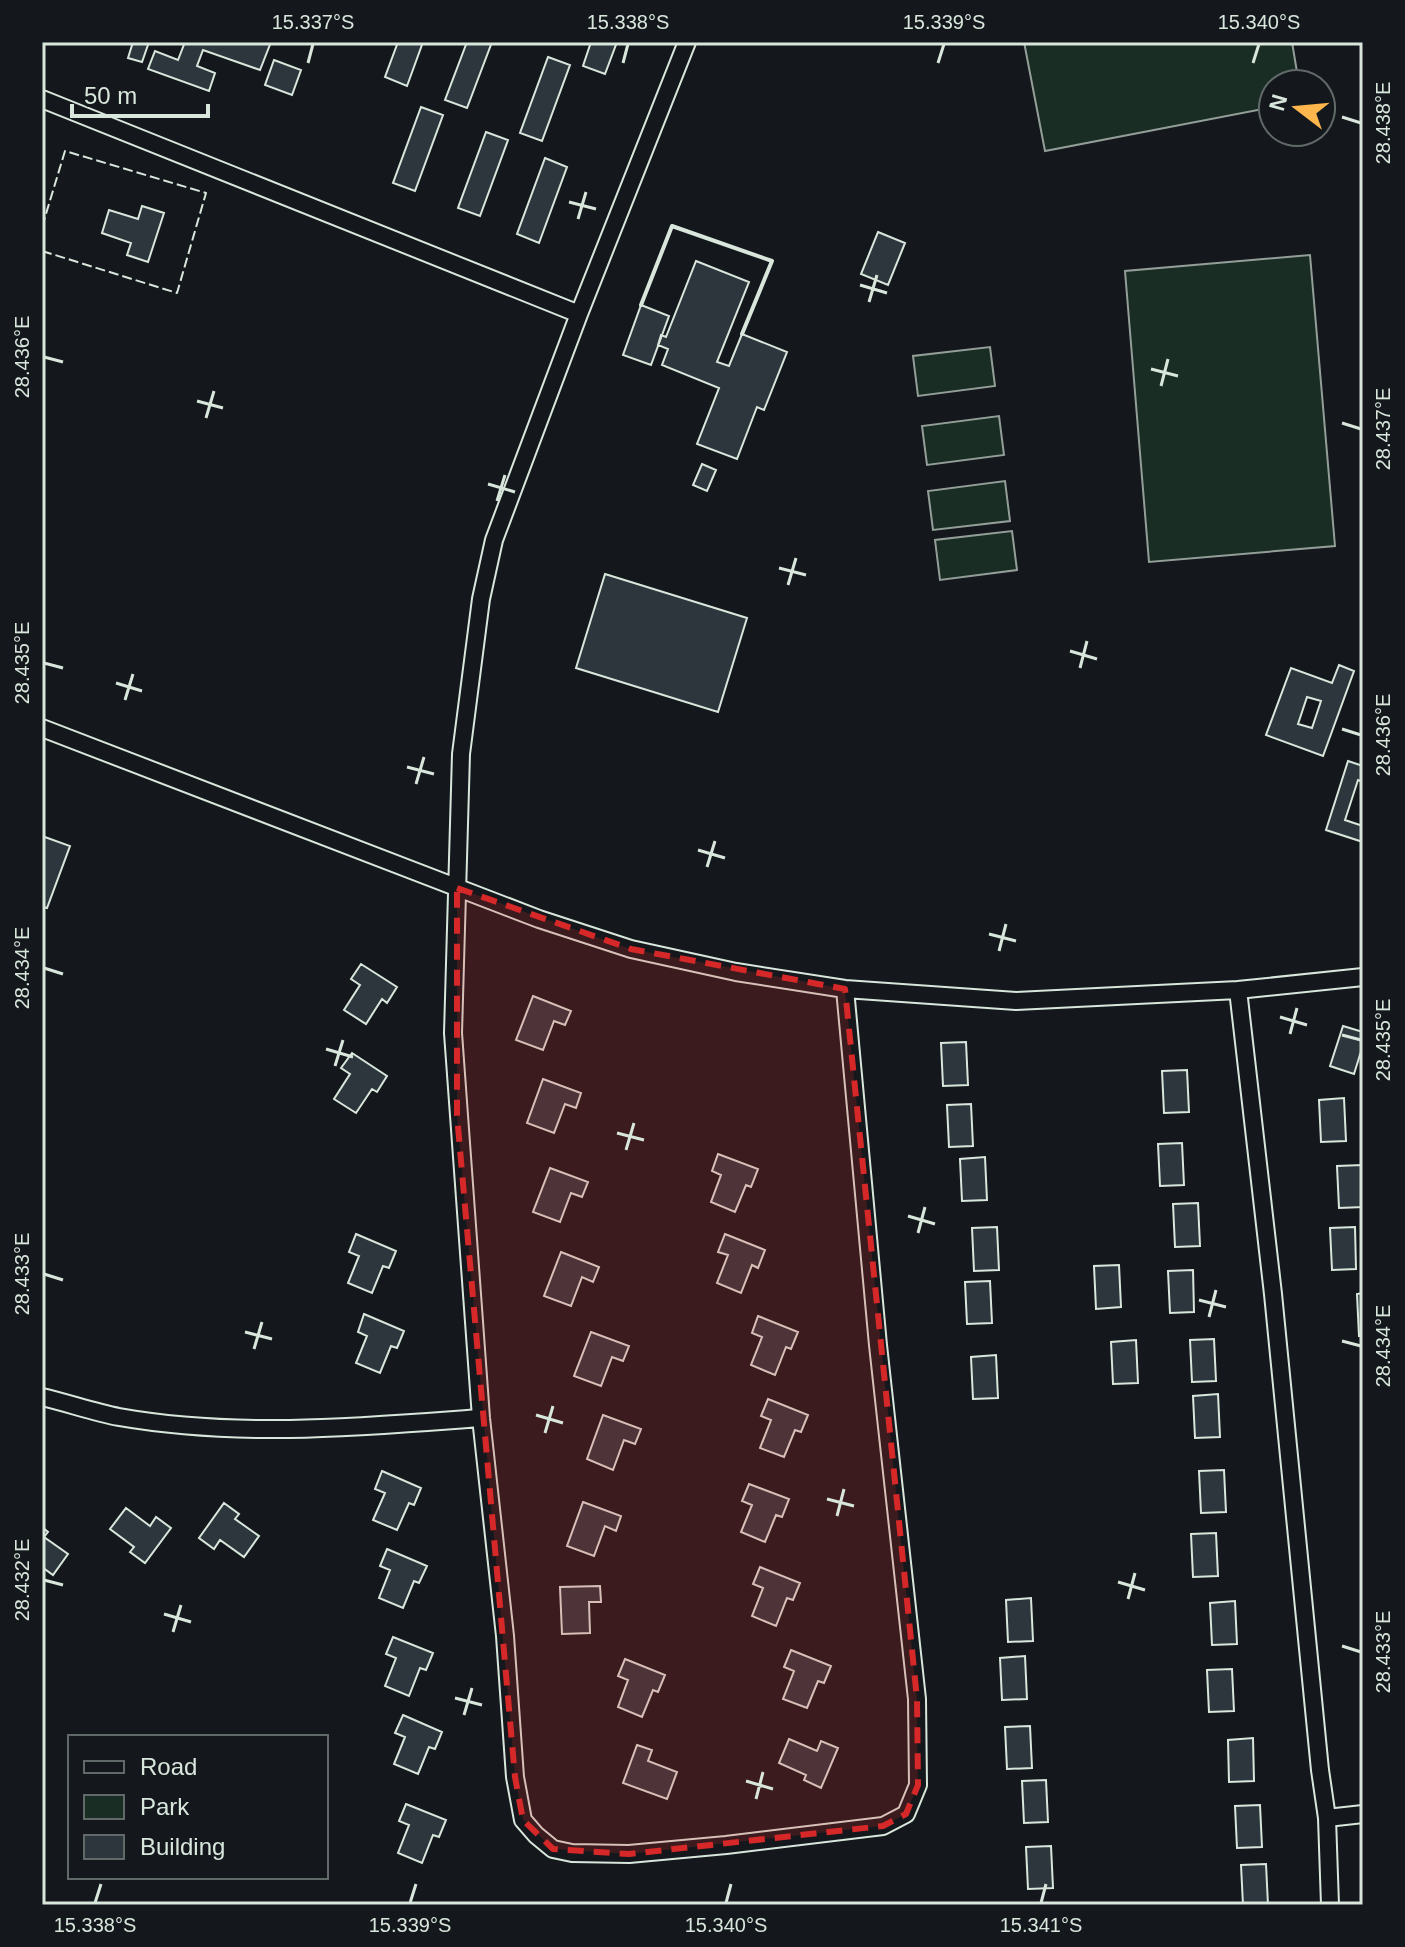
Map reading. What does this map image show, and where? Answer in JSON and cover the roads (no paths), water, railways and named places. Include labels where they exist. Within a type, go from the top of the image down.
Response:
[{"type":"street","points":[[687,42],[579,314],[494,540],[481,599],[461,754],[453,1046],[481,1418],[505,1636],[515,1777],[523,1820],[553,1849],[572,1853],[629,1854],[883,1826],[906,1814],[918,1785],[917,1699],[878,1345],[845,989]]},
{"type":"street","points":[[42,99],[579,314]]},
{"type":"street","points":[[42,728],[539,919],[631,949],[736,972],[845,989],[1016,1001],[1238,990],[1363,977]]},
{"type":"street","points":[[1238,990],[1327,1818],[1330,1905]]},
{"type":"street","points":[[42,1397],[118,1417],[196,1427],[347,1428],[481,1418]]},
{"type":"street","points":[[1327,1818],[1363,1814]]}]
